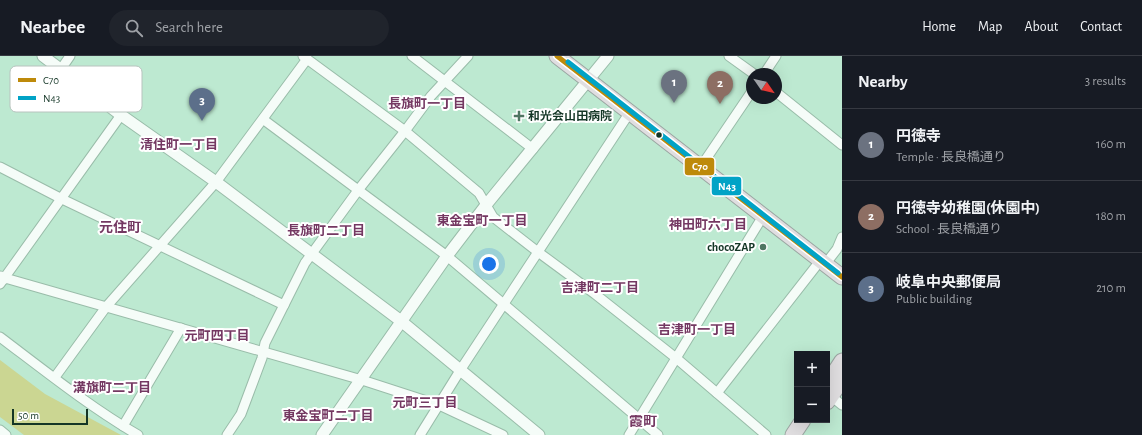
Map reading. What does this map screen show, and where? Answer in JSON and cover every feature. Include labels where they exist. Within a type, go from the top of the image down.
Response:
[{"type":"highway","points":[[556,56],[590,76],[706,159],[831,262],[842,277]]},
{"type":"highway","points":[[572,56],[590,76],[630,112],[763,216],[831,262]]},
{"type":"highway","points":[[832,396],[842,361]]},
{"type":"highway","points":[[832,396],[842,380]]},
{"type":"highway","points":[[793,435],[801,423]]},
{"type":"highway","points":[[805,435],[813,423]]},
{"type":"street","points":[[43,56],[58,66]]},
{"type":"street","points":[[64,66],[70,56]]},
{"type":"street","points":[[412,56],[533,149]]},
{"type":"street","points":[[227,435],[241,414],[262,358],[265,343],[305,263],[359,189],[431,96],[444,80],[468,56]]},
{"type":"street","points":[[324,434],[447,256],[486,205],[533,149],[590,76],[608,56]]},
{"type":"street","points":[[729,56],[746,68]]},
{"type":"street","points":[[768,68],[776,56]]},
{"type":"street","points":[[55,377],[106,307],[216,182],[264,120],[305,57],[405,131],[479,193],[493,217],[595,294],[676,358],[766,435]]},
{"type":"street","points":[[782,97],[842,145]]},
{"type":"street","points":[[706,159],[746,100]]},
{"type":"street","points":[[117,112],[216,182],[402,321],[538,435]]},
{"type":"street","points":[[420,435],[461,369],[630,112]]},
{"type":"street","points":[[121,115],[62,199],[2,280],[106,307],[362,380],[439,405],[503,435]]},
{"type":"street","points":[[264,120],[359,189],[447,256],[658,435]]},
{"type":"street","points":[[0,167],[62,199],[284,305]]},
{"type":"street","points":[[629,435],[763,216]]},
{"type":"street","points":[[717,393],[831,262],[842,237]]},
{"type":"street","points":[[123,426],[181,328]]},
{"type":"street","points":[[0,337],[123,426],[138,435]]},
{"type":"street","points":[[0,430],[6,435]]},
{"type":"green space","points":[[0,360],[45,394],[121,435],[24,435],[0,417]]},
{"type":"transit line","name":"C70","points":[[557,56],[842,277]]},
{"type":"transit line","name":"N43","points":[[568,62],[838,273]]},
{"type":"place","name":"円徳寺","points":[[674,103]]},
{"type":"place","name":"円徳寺幼稚園(休園中)","points":[[720,104]]},
{"type":"place","name":"和光会山田病院","points":[[519,116]]},
{"type":"place","name":"岐阜中央郵便局","points":[[202,121]]},
{"type":"place","name":"chocoZAP","points":[[763,247]]},
{"type":"district","name":"長旗町一丁目","points":[[427,103]]},
{"type":"district","name":"清住町一丁目","points":[[179,144]]},
{"type":"district","name":"東金宝町一丁目","points":[[482,220]]},
{"type":"district","name":"神田町六丁目","points":[[708,224]]},
{"type":"district","name":"元住町","points":[[120,227]]},
{"type":"district","name":"長旗町二丁目","points":[[326,230]]},
{"type":"district","name":"吉津町二丁目","points":[[600,287]]},
{"type":"district","name":"吉津町一丁目","points":[[697,329]]},
{"type":"district","name":"元町四丁目","points":[[217,335]]},
{"type":"district","name":"溝旗町二丁目","points":[[112,387]]},
{"type":"district","name":"元町三丁目","points":[[425,402]]},
{"type":"district","name":"東金宝町二丁目","points":[[328,415]]},
{"type":"district","name":"霞町","points":[[643,421]]}]
